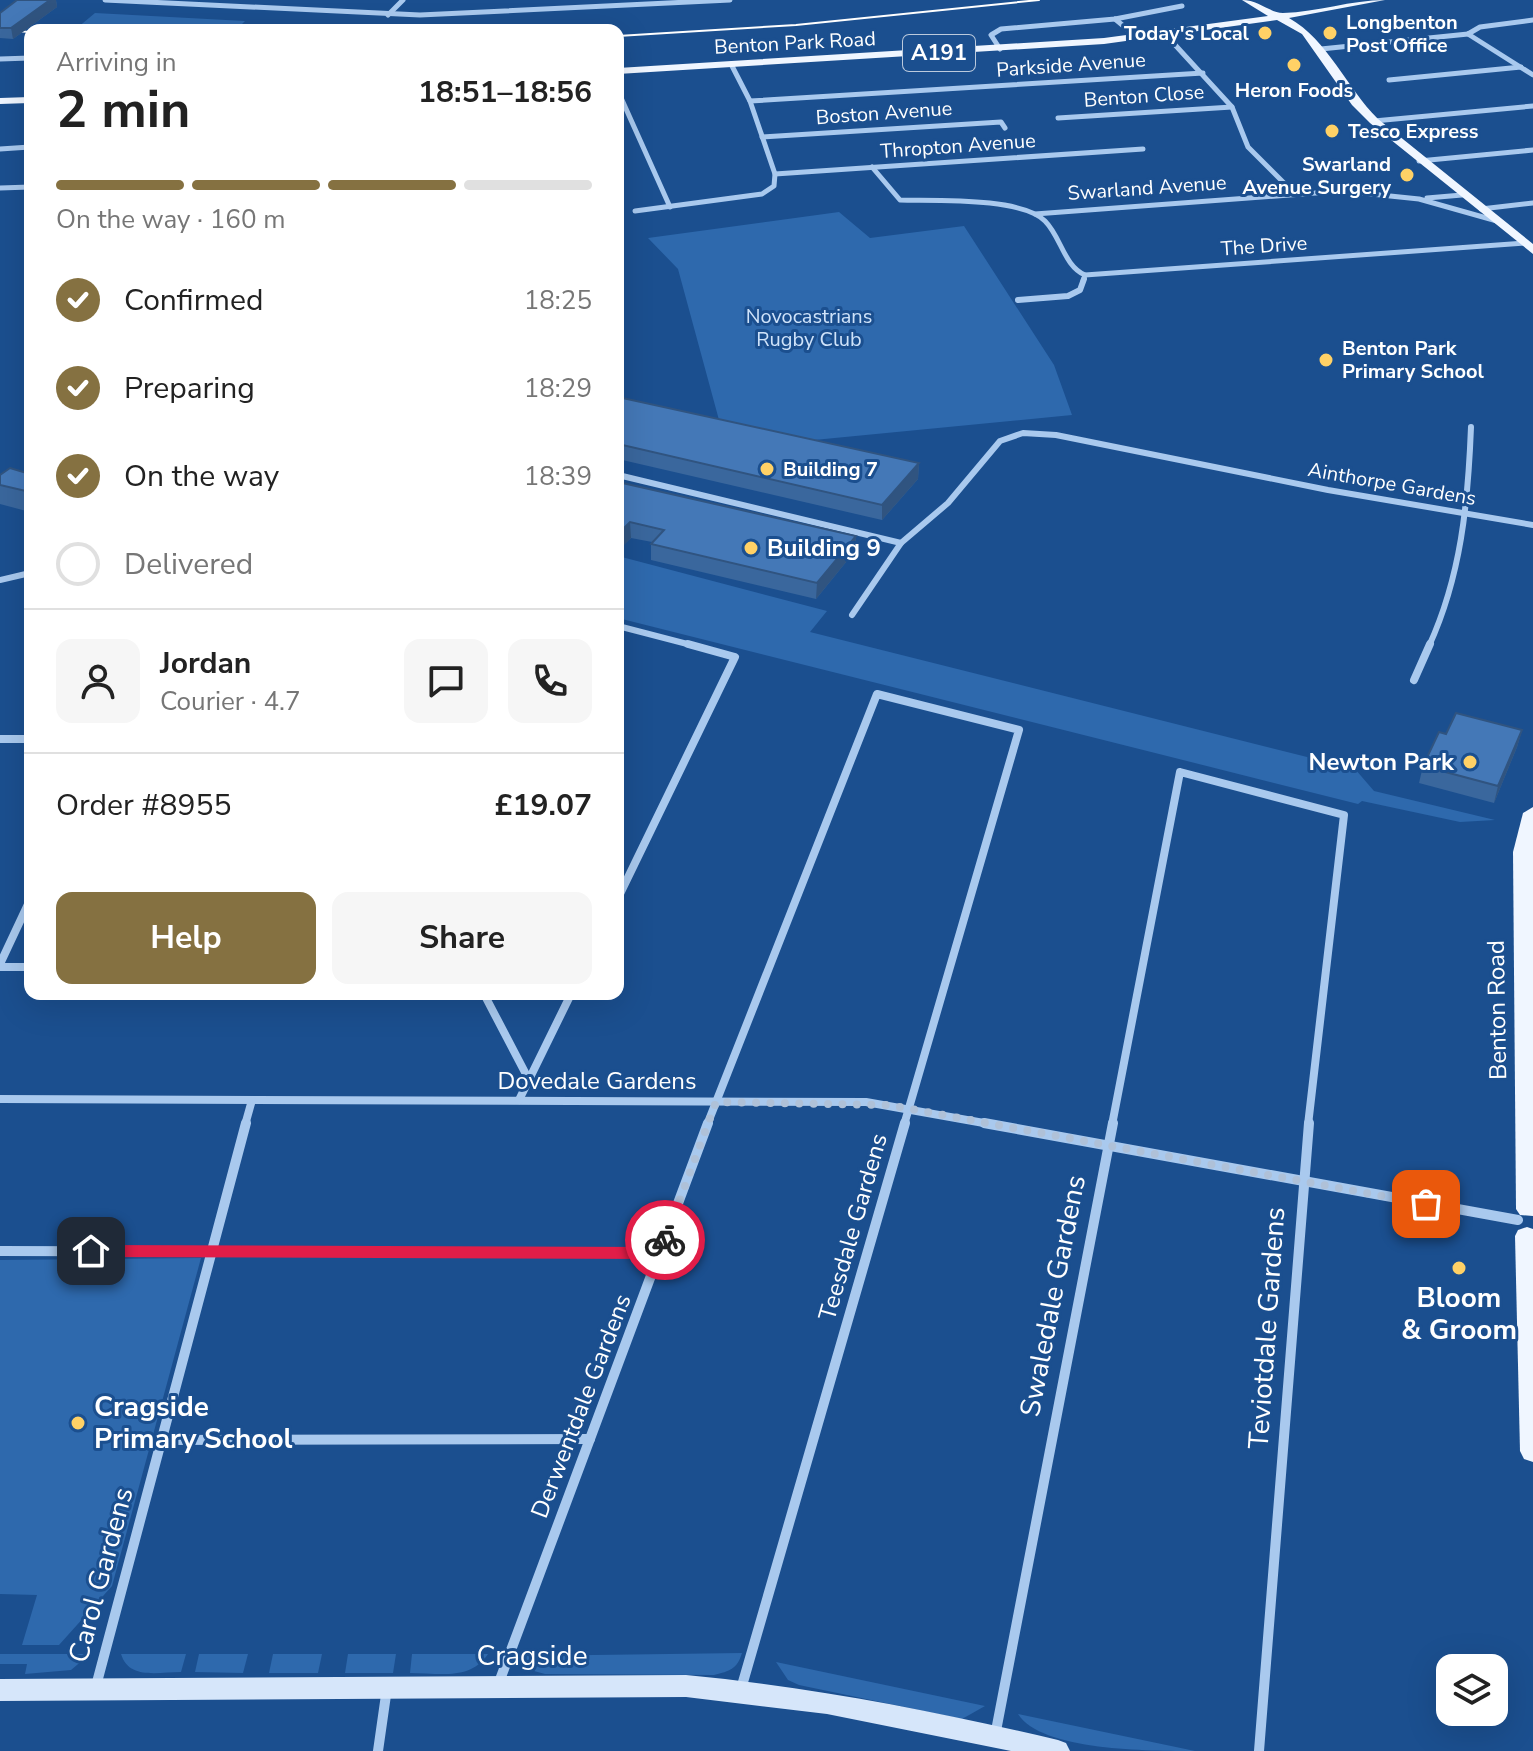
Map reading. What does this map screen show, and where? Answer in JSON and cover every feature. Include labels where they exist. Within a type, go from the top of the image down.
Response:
[{"type":"main road","points":[[1247,0],[1268,15],[1296,25],[1321,49],[1356,103],[1374,121],[1419,161],[1529,247]]},
{"type":"main road","name":"Benton Park Road","points":[[624,71],[1138,38],[1268,15],[1380,0]]},
{"type":"main road","points":[[0,101],[24,100]]},
{"type":"main road","name":"Benton Road","points":[[1533,813],[1523,852],[1533,1451]]},
{"type":"street","points":[[105,0],[388,15],[730,0]]},
{"type":"street","points":[[224,6],[230,0]]},
{"type":"street","points":[[388,15],[403,0]]},
{"type":"street","points":[[553,9],[556,0]]},
{"type":"street","points":[[1000,49],[991,35],[1001,29],[1115,19],[1182,6]]},
{"type":"street","points":[[1115,19],[1138,38]]},
{"type":"street","points":[[1321,49],[1468,34],[1491,24],[1533,20]]},
{"type":"street","points":[[1468,34],[1533,75]]},
{"type":"street","points":[[1166,35],[1232,107],[1248,147],[1295,194]]},
{"type":"street","points":[[0,59],[24,58]]},
{"type":"street","points":[[635,211],[771,191],[775,174],[750,101],[731,64]]},
{"type":"street","points":[[1389,80],[1521,67]]},
{"type":"street","name":"Parkside Avenue","points":[[750,101],[1203,73]]},
{"type":"street","points":[[624,104],[670,207]]},
{"type":"street","points":[[1374,121],[1533,106]]},
{"type":"street","name":"Benton Close","points":[[1058,118],[1232,107]]},
{"type":"street","name":"Boston Avenue","points":[[762,137],[1001,122],[1005,128]]},
{"type":"street","points":[[0,149],[24,147]]},
{"type":"street","name":"Thropton Avenue","points":[[775,174],[1143,149]]},
{"type":"street","points":[[1419,161],[1533,150]]},
{"type":"street","name":"Swarland Avenue","points":[[872,167],[900,200],[989,202],[1035,214],[1295,194],[1376,192],[1419,199],[1497,221]]},
{"type":"street","points":[[0,188],[24,187]]},
{"type":"street","points":[[1419,199],[1462,195]]},
{"type":"street","points":[[1481,209],[1533,203]]},
{"type":"street","points":[[1018,300],[1068,296],[1080,290],[1085,275],[1076,271],[1046,222],[1035,214]]},
{"type":"street","name":"The Drive","points":[[1085,275],[1529,247]]},
{"type":"street","points":[[1414,680],[1447,607],[1467,515],[1471,427]]},
{"type":"street","name":"Ainthorpe Gardens","points":[[852,615],[901,543],[948,503],[1000,441],[1023,433],[1047,433],[1245,473],[1533,525]]},
{"type":"street","points":[[624,476],[901,543]]},
{"type":"street","points":[[0,580],[24,574]]},
{"type":"street","points":[[624,628],[735,657],[624,886]]},
{"type":"street","name":"Teesdale Gardens","points":[[740,1690],[1019,730],[877,694]]},
{"type":"street","name":"Derwentdale Gardens","points":[[497,1686],[716,1102],[877,694]]},
{"type":"street","points":[[0,739],[24,739]]},
{"type":"street","name":"Teviotdale Gardens","points":[[1180,772],[1344,815],[1302,1182],[1259,1751]]},
{"type":"street","name":"Swaledale Gardens","points":[[995,1736],[1105,1147],[1180,772]]},
{"type":"street","points":[[24,913],[0,966],[24,967]]},
{"type":"street","points":[[487,1000],[529,1080]]},
{"type":"street","points":[[519,1100],[568,1000]]},
{"type":"street","name":"Dovedale Gardens","points":[[0,1099],[866,1102],[1528,1222]]},
{"type":"street","name":"Carol Gardens","points":[[95,1690],[252,1100]]},
{"type":"street","points":[[0,1251],[659,1253]]},
{"type":"street","points":[[162,1440],[590,1439]]},
{"type":"street","name":"Cragside","points":[[0,1690],[686,1686],[740,1690],[995,1736],[1058,1751]]},
{"type":"street","points":[[378,1751],[387,1687]]},
{"type":"green space","points":[[95,13],[245,21],[242,24],[82,24]]},
{"type":"green space","name":"Novocastrians Rugby Club","points":[[839,212],[870,238],[964,226],[1054,365],[1072,415],[814,440],[719,420],[678,269],[648,238]]},
{"type":"green space","points":[[624,558],[827,611],[810,632],[1355,769],[1374,791],[1495,820],[1460,822],[1362,801],[1358,804],[624,620]]},
{"type":"green space","name":"Cragside Primary School","points":[[201,1258],[112,1586],[59,1645],[22,1645],[37,1595],[0,1594],[0,1260]]},
{"type":"green space","points":[[742,1653],[732,1668],[714,1675],[545,1674],[534,1671],[520,1656]]},
{"type":"green space","points":[[0,1654],[90,1654],[71,1670],[25,1674],[27,1664],[0,1664]]},
{"type":"green space","points":[[121,1654],[186,1654],[181,1672],[145,1673],[131,1668]]},
{"type":"green space","points":[[199,1654],[248,1654],[243,1673],[195,1672]]},
{"type":"green space","points":[[273,1654],[322,1654],[318,1673],[269,1673]]},
{"type":"green space","points":[[348,1654],[396,1654],[393,1673],[345,1673]]},
{"type":"green space","points":[[412,1654],[488,1654],[481,1663],[463,1672],[443,1674],[410,1673]]},
{"type":"green space","points":[[776,1662],[985,1706],[962,1719],[799,1685],[788,1680]]},
{"type":"green space","points":[[1018,1714],[1195,1751],[1125,1749],[1072,1742],[1030,1726]]},
{"type":"building","points":[[17,0],[50,0],[11,28],[0,28],[0,13]]},
{"type":"building","name":"Building 7","points":[[624,398],[919,463],[882,505],[624,445]]},
{"type":"building","points":[[10,468],[24,472],[24,491],[0,485],[0,475]]},
{"type":"building","name":"Building 9","points":[[624,483],[856,536],[817,583],[651,544],[664,530],[630,522],[624,528]]},
{"type":"building","name":"Newton Park","points":[[1456,713],[1522,730],[1498,786],[1423,766],[1439,732],[1446,734]]},
{"type":"tram line","points":[[624,36],[796,25],[1039,0]]},
{"type":"tram line","points":[[0,30],[24,32]]},
{"type":"way so far","points":[[665,1240],[716,1102],[866,1102],[889,1105],[1426,1204]]},
{"type":"place","name":"Today's Local","points":[[1265,33]]},
{"type":"place","name":"Longbenton Post Office","points":[[1330,33]]},
{"type":"place","name":"Heron Foods","points":[[1294,65]]},
{"type":"place","name":"Tesco Express","points":[[1332,131]]},
{"type":"place","name":"Swarland Avenue Surgery","points":[[1407,175]]},
{"type":"place","name":"Benton Park Primary School","points":[[1326,360]]},
{"type":"place","name":"Building 7","points":[[767,469]]},
{"type":"place","name":"Building 9","points":[[751,548]]},
{"type":"place","name":"Newton Park","points":[[1470,762]]},
{"type":"place","name":"Bloom & Groom","points":[[1459,1268]]},
{"type":"place","name":"Cragside Primary School","points":[[78,1423]]},
{"type":"route","points":[[91,1251],[659,1253],[665,1240]]}]
